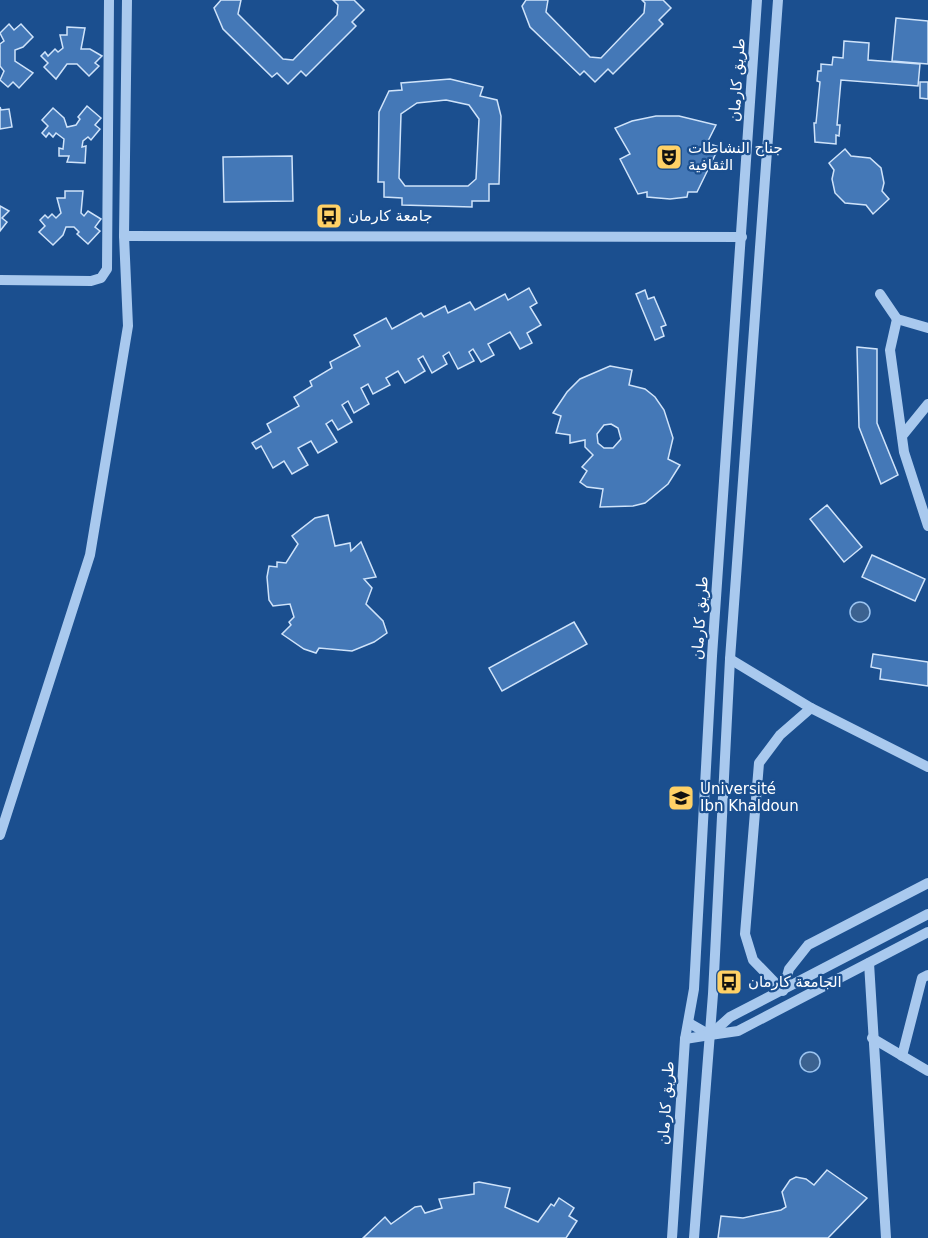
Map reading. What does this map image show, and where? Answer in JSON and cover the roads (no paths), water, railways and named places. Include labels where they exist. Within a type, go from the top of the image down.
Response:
[{"type":"street","points":[[0,280],[91,281],[101,278],[107,269],[109,0]]},
{"type":"street","points":[[0,835],[90,555],[128,326],[124,236],[127,0]]},
{"type":"street","name":"طريق كارمان","points":[[672,1238],[685,1039],[689,1023],[757,0]]},
{"type":"street","points":[[694,1238],[710,1035],[730,659],[778,0]]},
{"type":"street","points":[[124,236],[742,237]]},
{"type":"street","points":[[880,294],[897,319],[928,328]]},
{"type":"street","points":[[897,319],[890,350],[904,452],[928,526]]},
{"type":"street","points":[[902,436],[928,404]]},
{"type":"street","points":[[730,659],[811,708],[928,768]]},
{"type":"street","points":[[783,991],[753,960],[745,934],[753,820],[759,763],[780,735],[811,708]]},
{"type":"street","points":[[783,991],[789,969],[808,945],[928,883]]},
{"type":"street","points":[[710,1035],[730,1017],[928,914]]},
{"type":"street","points":[[685,1039],[738,1031],[928,932]]},
{"type":"street","points":[[869,963],[886,1238]]},
{"type":"street","points":[[902,1056],[922,978],[928,975]]},
{"type":"street","points":[[689,1023],[710,1035]]},
{"type":"street","points":[[872,1038],[928,1071]]},
{"type":"water","points":[[860,602],[867,605],[870,612],[867,619],[860,622],[853,619],[850,612],[853,605]]},
{"type":"water","points":[[810,1052],[817,1055],[820,1062],[817,1069],[810,1072],[803,1069],[800,1062],[803,1055]]},
{"type":"place","name":"جناح النشاطات الثقافية","points":[[669,157]]},
{"type":"place","name":"جامعة كارمان","points":[[329,216]]},
{"type":"place","name":"Université Ibn Khaldoun","points":[[681,798]]},
{"type":"place","name":"الجامعة كارمان","points":[[729,982]]}]
